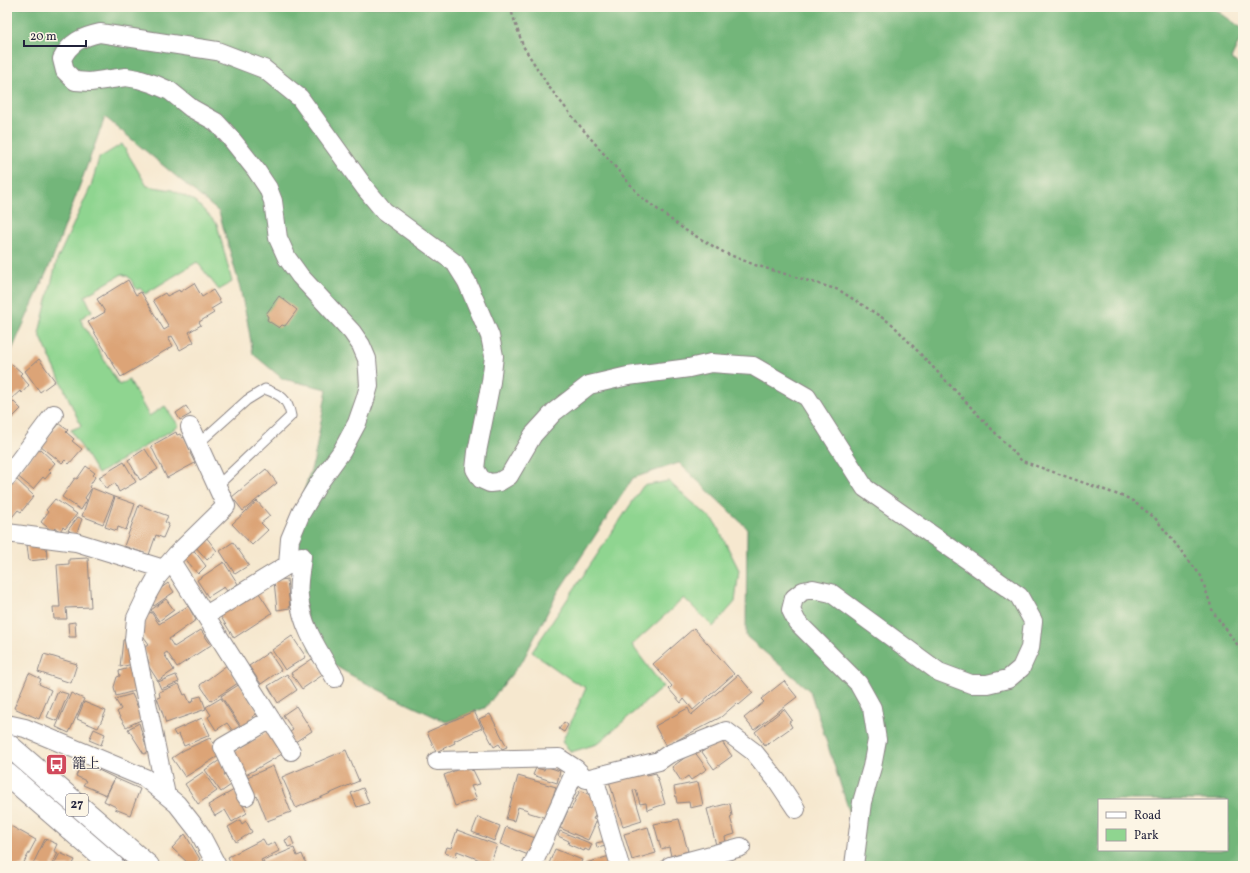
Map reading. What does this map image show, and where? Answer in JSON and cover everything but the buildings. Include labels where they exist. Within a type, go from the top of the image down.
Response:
[{"type":"main road","name":"27","points":[[7,744],[148,866]]},
{"type":"main road","name":"27","points":[[7,774],[113,866]]},
{"type":"street","points":[[288,565],[290,539],[302,513],[319,483],[342,451],[357,423],[368,386],[367,359],[361,345],[352,332],[300,276],[287,258],[278,238],[273,201],[268,188],[230,136],[216,122],[191,108],[170,91],[154,84],[126,77],[90,82],[75,81],[65,71],[62,59],[67,49],[75,42],[89,35],[100,33],[217,51],[264,69],[300,98],[365,188],[384,211],[455,263],[467,282],[490,336],[494,356],[491,382],[475,469],[481,479],[490,483],[499,482],[509,476],[533,435],[554,412],[589,385],[628,376],[689,368],[711,363],[753,366],[807,397],[865,488],[1019,596],[1033,622],[1030,648],[1021,668],[1008,679],[987,684],[971,684],[939,672],[832,593],[813,589],[802,591],[794,598],[791,610],[797,622],[858,683],[872,708],[877,740],[872,767],[862,802],[854,866]]},
{"type":"street","points":[[7,478],[54,414]]},
{"type":"street","points":[[166,795],[134,640],[136,618],[157,577],[226,506],[190,427]]},
{"type":"street","points":[[7,533],[76,542],[168,565],[206,616],[291,751]]},
{"type":"street","points":[[206,616],[302,556],[298,596],[302,614],[315,644],[335,678]]},
{"type":"street","points":[[246,796],[223,747],[271,719]]},
{"type":"street","points":[[7,724],[25,728],[145,778],[177,804],[199,832],[217,866]]},
{"type":"street","points":[[437,761],[559,758],[576,769],[586,779],[659,761],[669,754],[726,731],[754,752],[778,782],[796,809]]},
{"type":"street","points":[[532,866],[576,769]]},
{"type":"street","points":[[594,777],[620,866]]},
{"type":"street","points":[[670,866],[741,847]]},
{"type":"lane","points":[[198,444],[247,400],[265,390],[278,394],[289,404],[292,416],[217,486]]},
{"type":"path","points":[[510,7],[524,46],[549,88],[641,197],[685,230],[725,254],[755,265],[839,290],[892,324],[1022,460],[1130,499],[1155,518],[1201,576],[1214,612],[1243,652]]},
{"type":"green space","points":[[7,7],[1212,7],[1243,29],[1243,34],[1231,59],[1243,67],[1243,866],[847,866],[853,823],[810,691],[746,636],[747,528],[679,463],[633,478],[558,592],[523,660],[485,708],[446,722],[360,680],[326,661],[310,650],[295,519],[314,460],[327,389],[283,379],[253,354],[239,284],[219,212],[105,117],[53,258],[11,352],[7,352]]},
{"type":"green space","points":[[122,144],[147,186],[172,190],[195,201],[217,224],[232,282],[219,290],[197,262],[145,294],[140,288],[137,290],[129,277],[122,274],[85,296],[92,311],[80,319],[119,385],[129,380],[149,416],[165,406],[179,426],[98,474],[71,430],[81,426],[39,333],[57,260],[91,186],[99,158]]},
{"type":"green space","points":[[668,481],[715,522],[739,570],[735,602],[713,627],[684,598],[632,645],[663,687],[597,744],[571,752],[562,742],[586,688],[570,679],[532,652],[643,486]]},
{"type":"place","name":"籠上","points":[[57,764]]}]
